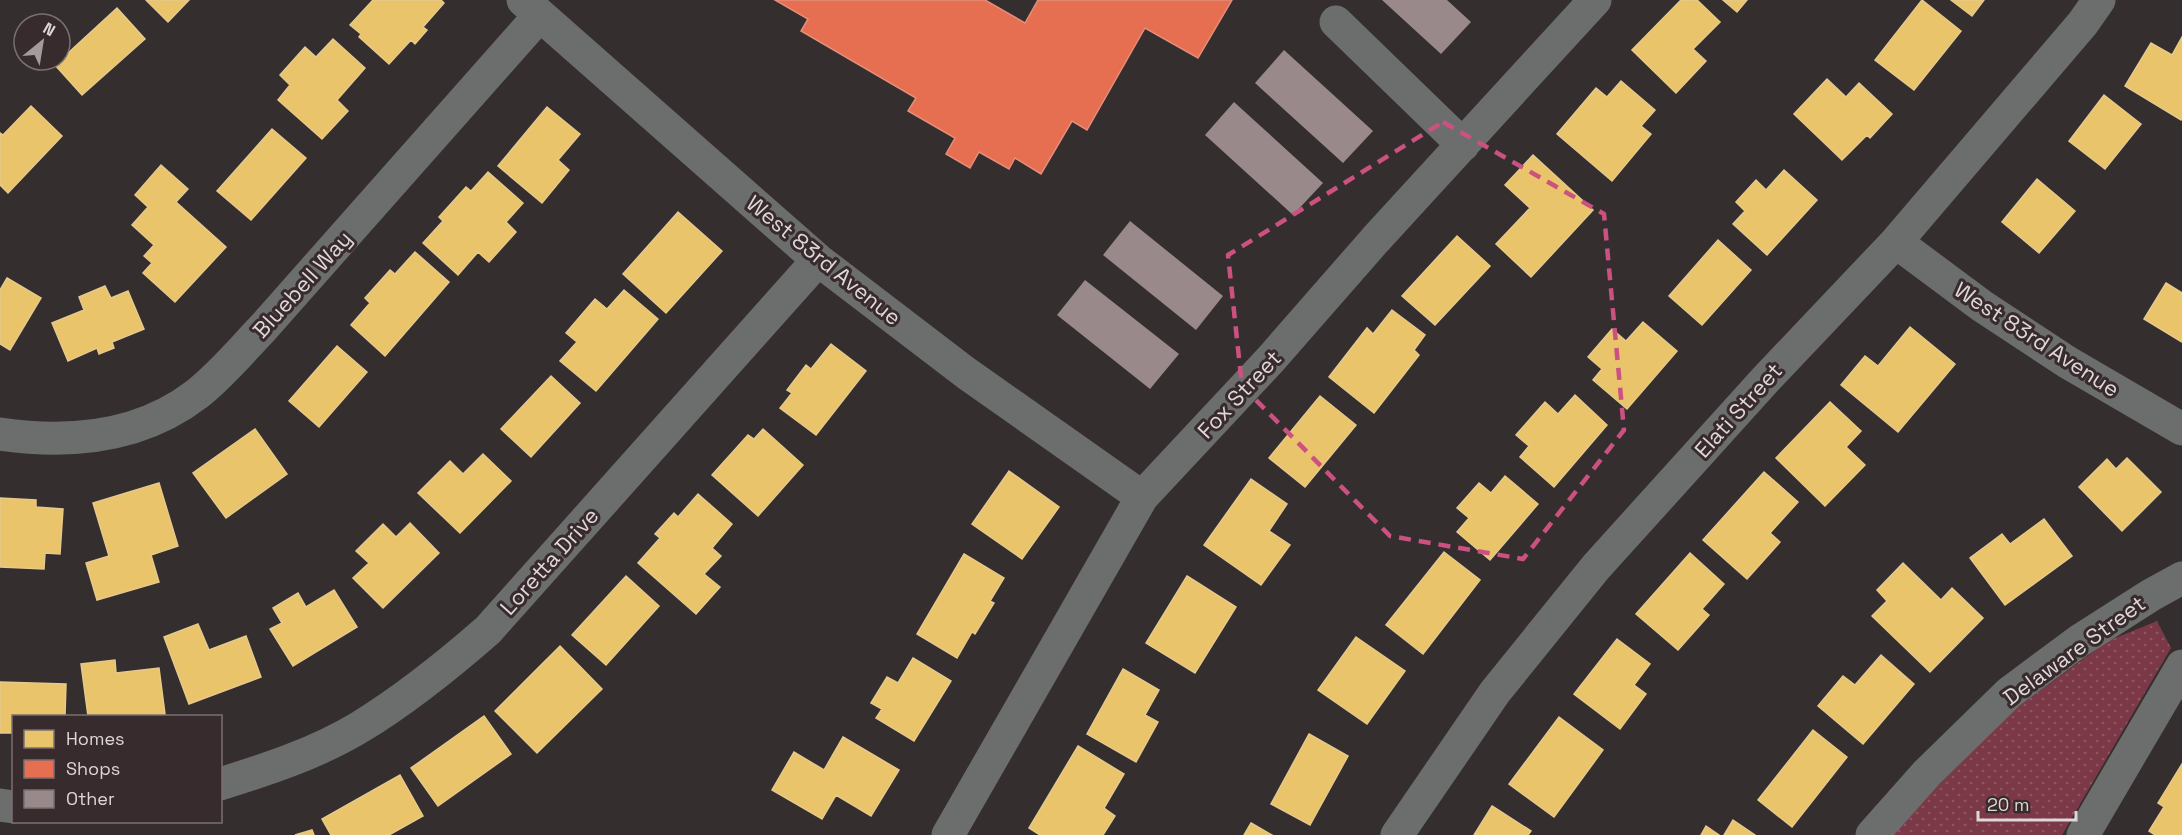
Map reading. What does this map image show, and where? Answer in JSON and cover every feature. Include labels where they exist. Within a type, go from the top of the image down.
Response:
[{"type":"street","name":"Fox Street","points":[[948,835],[1142,497],[1271,359],[1375,240],[1595,0]]},
{"type":"street","name":"Elati Street","points":[[1397,835],[1495,692],[1596,567],[1766,379],[1896,242],[2083,23],[2099,0]]},
{"type":"street","name":"West 83rd Avenue","points":[[531,8],[818,260],[966,373],[1142,497]]},
{"type":"street","name":"Bluebell Way","points":[[0,434],[65,440],[104,435],[139,426],[196,394],[226,367],[262,329],[531,8]]},
{"type":"street","points":[[1336,22],[1463,145]]},
{"type":"street","name":"West 83rd Avenue","points":[[1896,242],[1982,306],[2067,362],[2182,429]]},
{"type":"street","name":"Loretta Drive","points":[[222,783],[299,757],[359,728],[448,664],[488,630],[818,260]]},
{"type":"street","name":"Delaware Street","points":[[1872,835],[1927,773],[2010,693],[2079,641],[2182,578]]},
{"type":"street","points":[[2082,835],[2182,666]]},
{"type":"highlighted area","points":[[1443,122],[1604,214],[1624,430],[1523,559],[1390,536],[1242,386],[1228,255]]},
{"type":"shaded area","points":[[2157,621],[2171,648],[2062,835],[1892,835],[1993,725],[2108,641]]},
{"type":"building: Homes","points":[[146,0],[189,0],[168,22]]},
{"type":"building: Homes","points":[[373,0],[441,0],[444,3],[423,27],[427,30],[415,44],[411,40],[389,64],[359,37],[361,34],[350,25]]},
{"type":"building: Homes","points":[[1681,0],[1697,0],[1720,22],[1693,49],[1706,61],[1676,93],[1632,50]]},
{"type":"building: Homes","points":[[1723,0],[1747,0],[1737,12]]},
{"type":"building: Homes","points":[[1922,0],[1961,31],[1914,90],[1875,60]]},
{"type":"building: Homes","points":[[1951,0],[1984,0],[1972,16]]},
{"type":"building: Homes","points":[[117,8],[145,39],[82,95],[61,72],[72,72],[72,49]]},
{"type":"building: Homes","points":[[2182,37],[2181,120],[2125,86],[2151,43],[2172,55]]},
{"type":"building: Homes","points":[[333,39],[365,68],[337,100],[348,111],[322,139],[278,100],[290,85],[280,75],[305,47],[316,57]]},
{"type":"building: Homes","points":[[1827,79],[1846,97],[1859,83],[1892,114],[1870,138],[1867,135],[1842,160],[1794,114]]},
{"type":"building: Homes","points":[[1621,81],[1655,110],[1641,126],[1651,134],[1612,181],[1557,134],[1596,88],[1607,97]]},
{"type":"building: Homes","points":[[2104,95],[2141,124],[2105,169],[2069,141]]},
{"type":"building: Homes","points":[[31,106],[62,136],[8,193],[0,185],[0,133],[3,135]]},
{"type":"building: Homes","points":[[547,107],[580,134],[558,160],[569,170],[542,203],[498,166]]},
{"type":"building: Homes","points":[[272,129],[306,158],[251,220],[217,191]]},
{"type":"building: Homes","points":[[1533,155],[1593,210],[1531,277],[1496,244],[1530,208],[1505,185]]},
{"type":"building: Homes","points":[[161,165],[188,189],[176,202],[226,247],[175,302],[143,273],[152,263],[144,256],[154,245],[132,225],[148,207],[135,195]]},
{"type":"building: Homes","points":[[1784,170],[1817,200],[1767,255],[1733,224],[1745,211],[1736,202],[1756,180],[1766,190]]},
{"type":"building: Homes","points":[[488,172],[523,203],[506,222],[516,232],[489,262],[478,252],[458,275],[423,243],[443,221],[439,217],[466,187],[471,191]]},
{"type":"building: Homes","points":[[2037,179],[2075,211],[2039,253],[2002,222]]},
{"type":"building: Homes","points":[[678,212],[722,251],[666,313],[623,274]]},
{"type":"building: Homes","points":[[1457,236],[1490,266],[1435,325],[1402,296]]},
{"type":"building: Homes","points":[[1718,240],[1751,270],[1702,325],[1669,296]]},
{"type":"building: Homes","points":[[415,252],[449,282],[385,356],[351,325],[370,303],[365,298],[390,270],[395,274]]},
{"type":"building: Homes","points":[[7,278],[41,298],[10,350],[0,344],[0,290]]},
{"type":"building: Homes","points":[[2166,283],[2182,293],[2182,342],[2144,319]]},
{"type":"building: Homes","points":[[105,286],[111,298],[128,291],[144,329],[112,342],[114,348],[99,354],[97,348],[68,361],[52,323],[84,310],[79,297]]},
{"type":"building: Homes","points":[[624,290],[658,319],[596,391],[560,361],[577,342],[566,333],[595,299],[607,309]]},
{"type":"building: Homes","points":[[1392,310],[1425,335],[1414,350],[1419,355],[1374,413],[1329,377],[1367,328],[1373,334]]},
{"type":"building: Homes","points":[[1643,322],[1677,351],[1627,409],[1593,380],[1602,369],[1588,357],[1612,329],[1626,341]]},
{"type":"building: Homes","points":[[1910,327],[1955,364],[1898,432],[1841,385],[1865,356],[1878,366]]},
{"type":"building: Homes","points":[[831,344],[866,371],[816,435],[780,408],[792,393],[787,390],[806,365],[811,369]]},
{"type":"building: Homes","points":[[337,346],[367,372],[319,427],[289,401]]},
{"type":"building: Homes","points":[[551,376],[580,403],[531,457],[501,429]]},
{"type":"building: Homes","points":[[1575,395],[1607,425],[1554,487],[1520,457],[1529,446],[1516,435],[1545,402],[1558,414]]},
{"type":"building: Homes","points":[[1320,396],[1356,425],[1305,487],[1269,458]]},
{"type":"building: Homes","points":[[1830,402],[1861,431],[1846,447],[1865,465],[1825,506],[1776,458]]},
{"type":"building: Homes","points":[[255,429],[287,474],[226,518],[193,473]]},
{"type":"building: Homes","points":[[763,429],[803,465],[758,516],[712,475],[748,435],[754,439]]},
{"type":"building: Homes","points":[[483,454],[511,481],[460,533],[418,493],[450,461],[463,474]]},
{"type":"building: Homes","points":[[2127,458],[2161,492],[2122,531],[2079,487],[2107,459],[2116,469]]},
{"type":"building: Homes","points":[[1009,471],[1059,507],[1022,559],[972,524]]},
{"type":"building: Homes","points":[[1764,472],[1798,502],[1770,533],[1780,542],[1747,579],[1703,540]]},
{"type":"building: Homes","points":[[1505,476],[1538,504],[1490,560],[1457,532],[1469,518],[1457,508],[1479,483],[1491,493]]},
{"type":"building: Homes","points":[[1251,479],[1287,504],[1269,531],[1290,545],[1261,585],[1204,545]]},
{"type":"building: Homes","points":[[159,483],[178,546],[151,555],[159,582],[97,600],[86,563],[109,556],[93,503]]},
{"type":"building: Homes","points":[[698,494],[732,524],[712,548],[721,556],[704,574],[720,587],[696,614],[638,563],[660,538],[655,534],[674,513],[678,517]]},
{"type":"building: Homes","points":[[0,498],[36,500],[36,507],[63,509],[60,554],[45,553],[44,569],[0,567]]},
{"type":"building: Homes","points":[[2044,519],[2072,556],[2005,605],[1970,558],[2002,534],[2010,544]]},
{"type":"building: Homes","points":[[410,523],[439,553],[383,608],[353,578],[369,563],[356,551],[383,524],[396,537]]},
{"type":"building: Homes","points":[[1444,552],[1480,580],[1423,654],[1386,625]]},
{"type":"building: Homes","points":[[1690,553],[1724,584],[1702,609],[1709,615],[1678,650],[1636,614]]},
{"type":"building: Homes","points":[[964,554],[1004,578],[990,601],[994,603],[975,634],[972,632],[957,658],[917,634]]},
{"type":"building: Homes","points":[[1903,563],[1941,600],[1952,588],[1983,618],[1930,672],[1872,616],[1887,601],[1877,590]]},
{"type":"building: Homes","points":[[626,576],[659,606],[606,665],[572,635]]},
{"type":"building: Homes","points":[[1187,576],[1236,607],[1195,673],[1146,643]]},
{"type":"building: Homes","points":[[334,590],[357,627],[293,666],[270,629],[282,623],[273,608],[298,593],[306,607]]},
{"type":"building: Homes","points":[[198,624],[209,650],[246,636],[261,677],[189,704],[164,637]]},
{"type":"building: Homes","points":[[1356,637],[1405,671],[1367,724],[1318,690]]},
{"type":"building: Homes","points":[[1617,639],[1650,664],[1634,685],[1646,694],[1620,729],[1574,694]]},
{"type":"building: Homes","points":[[560,646],[602,689],[537,753],[495,711]]},
{"type":"building: Homes","points":[[1881,655],[1914,684],[1863,744],[1818,706],[1843,676],[1855,685]]},
{"type":"building: Homes","points":[[913,658],[951,681],[914,741],[876,718],[882,709],[871,703],[887,677],[898,683]]},
{"type":"building: Homes","points":[[115,660],[116,673],[159,668],[165,714],[88,715],[81,664]]},
{"type":"building: Homes","points":[[1123,669],[1159,690],[1145,715],[1158,722],[1136,762],[1087,734]]},
{"type":"building: Homes","points":[[0,682],[66,684],[65,715],[12,715],[12,733],[0,733]]},
{"type":"building: Homes","points":[[484,716],[511,754],[438,806],[411,768]]},
{"type":"building: Homes","points":[[1559,717],[1603,750],[1554,817],[1509,784]]},
{"type":"building: Homes","points":[[1813,730],[1847,757],[1792,827],[1758,800]]},
{"type":"building: Homes","points":[[1309,734],[1348,756],[1310,825],[1271,804]]},
{"type":"building: Homes","points":[[843,737],[899,770],[871,816],[836,795],[822,819],[772,790],[794,752],[824,770]]},
{"type":"building: Homes","points":[[1078,746],[1124,774],[1104,808],[1115,816],[1103,835],[1040,835],[1029,828]]},
{"type":"building: Homes","points":[[2182,764],[2182,835],[2155,835],[2149,831],[2164,807],[2158,803]]},
{"type":"building: Homes","points":[[400,775],[423,816],[389,835],[331,835],[322,819]]},
{"type":"building: Homes","points":[[1492,806],[1531,831],[1528,835],[1474,835]]},
{"type":"building: Homes","points":[[1733,820],[1755,835],[1724,835]]},
{"type":"building: Homes","points":[[1251,823],[1272,835],[1244,835]]},
{"type":"building: Homes","points":[[1706,826],[1719,835],[1701,835]]},
{"type":"building: Homes","points":[[312,830],[314,835],[295,835]]},
{"type":"building: Shops","points":[[775,0],[985,0],[1025,23],[1038,0],[1232,0],[1198,58],[1145,28],[1087,130],[1072,121],[1041,174],[1015,158],[1009,169],[979,152],[970,168],[946,154],[955,138],[908,111],[916,98],[801,31],[808,19]]},
{"type":"building: Other","points":[[1382,0],[1447,0],[1471,22],[1441,54]]},
{"type":"building: Other","points":[[1284,50],[1373,131],[1343,163],[1255,83]]},
{"type":"building: Other","points":[[1234,102],[1323,183],[1293,215],[1205,135]]},
{"type":"building: Other","points":[[1130,221],[1223,296],[1196,330],[1103,255]]},
{"type":"building: Other","points":[[1085,280],[1179,354],[1150,389],[1057,315]]}]
